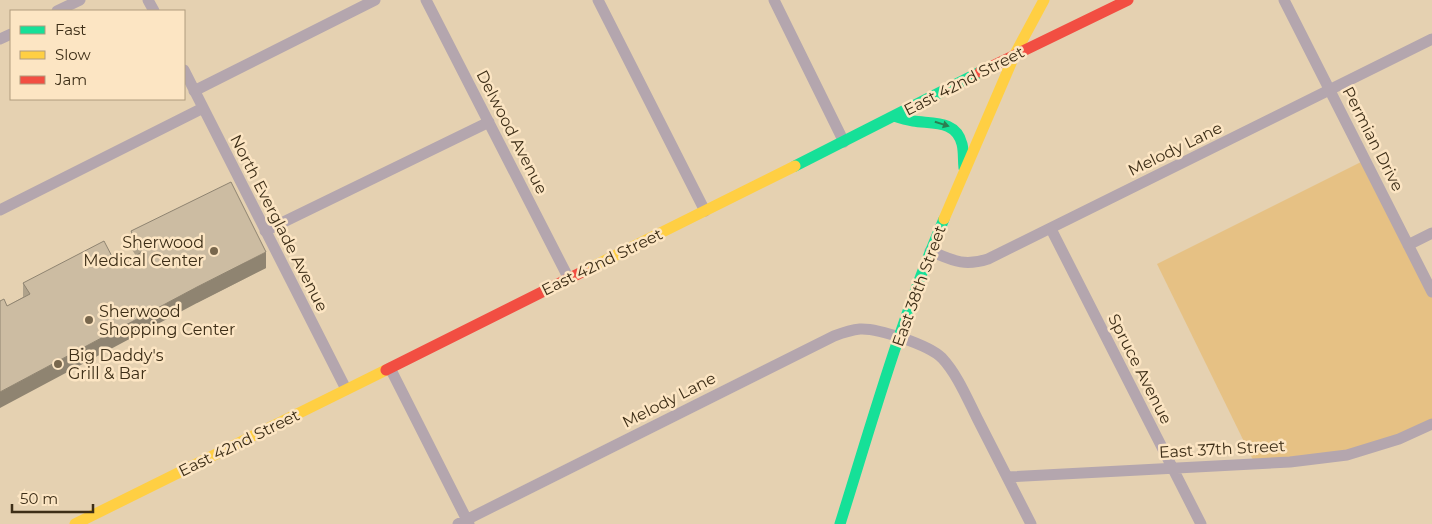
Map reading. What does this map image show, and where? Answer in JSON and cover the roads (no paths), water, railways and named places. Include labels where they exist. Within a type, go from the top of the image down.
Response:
[{"type":"main road","name":"East 38th Street","points":[[840,524],[899,338],[930,251],[1015,54],[1044,0]]},
{"type":"main road","name":"East 42nd Street","points":[[75,524],[844,142],[1015,54],[1128,0]]},
{"type":"main road","points":[[894,116],[939,122],[955,130],[962,142],[965,170]]},
{"type":"street","points":[[59,10],[80,0]]},
{"type":"street","points":[[194,91],[375,0]]},
{"type":"street","name":"Delwood Avenue","points":[[426,0],[569,279]]},
{"type":"street","points":[[598,0],[705,211]]},
{"type":"street","points":[[774,0],[844,142]]},
{"type":"street","name":"Permian Drive","points":[[1284,0],[1432,292]]},
{"type":"street","name":"Melody Lane","points":[[930,251],[955,262],[974,263],[988,259],[1432,39]]},
{"type":"street","name":"North Everglade Avenue","points":[[185,72],[346,389]]},
{"type":"street","points":[[0,210],[203,108]]},
{"type":"street","points":[[265,231],[489,122]]},
{"type":"street","name":"Spruce Avenue","points":[[1051,228],[1201,524]]},
{"type":"street","points":[[1408,245],[1432,233]]},
{"type":"street","name":"Melody Lane","points":[[465,523],[834,336],[860,329],[887,334],[922,346],[942,359],[966,396],[1031,524]]},
{"type":"street","points":[[390,368],[465,523]]},
{"type":"street","name":"East 37th Street","points":[[1007,477],[1290,462],[1347,454],[1399,439],[1432,424]]},
{"type":"place","name":"Sherwood Medical Center","points":[[214,251]]},
{"type":"place","name":"Sherwood Shopping Center","points":[[89,320]]},
{"type":"place","name":"Big Daddy's Grill & Bar","points":[[58,364]]}]
